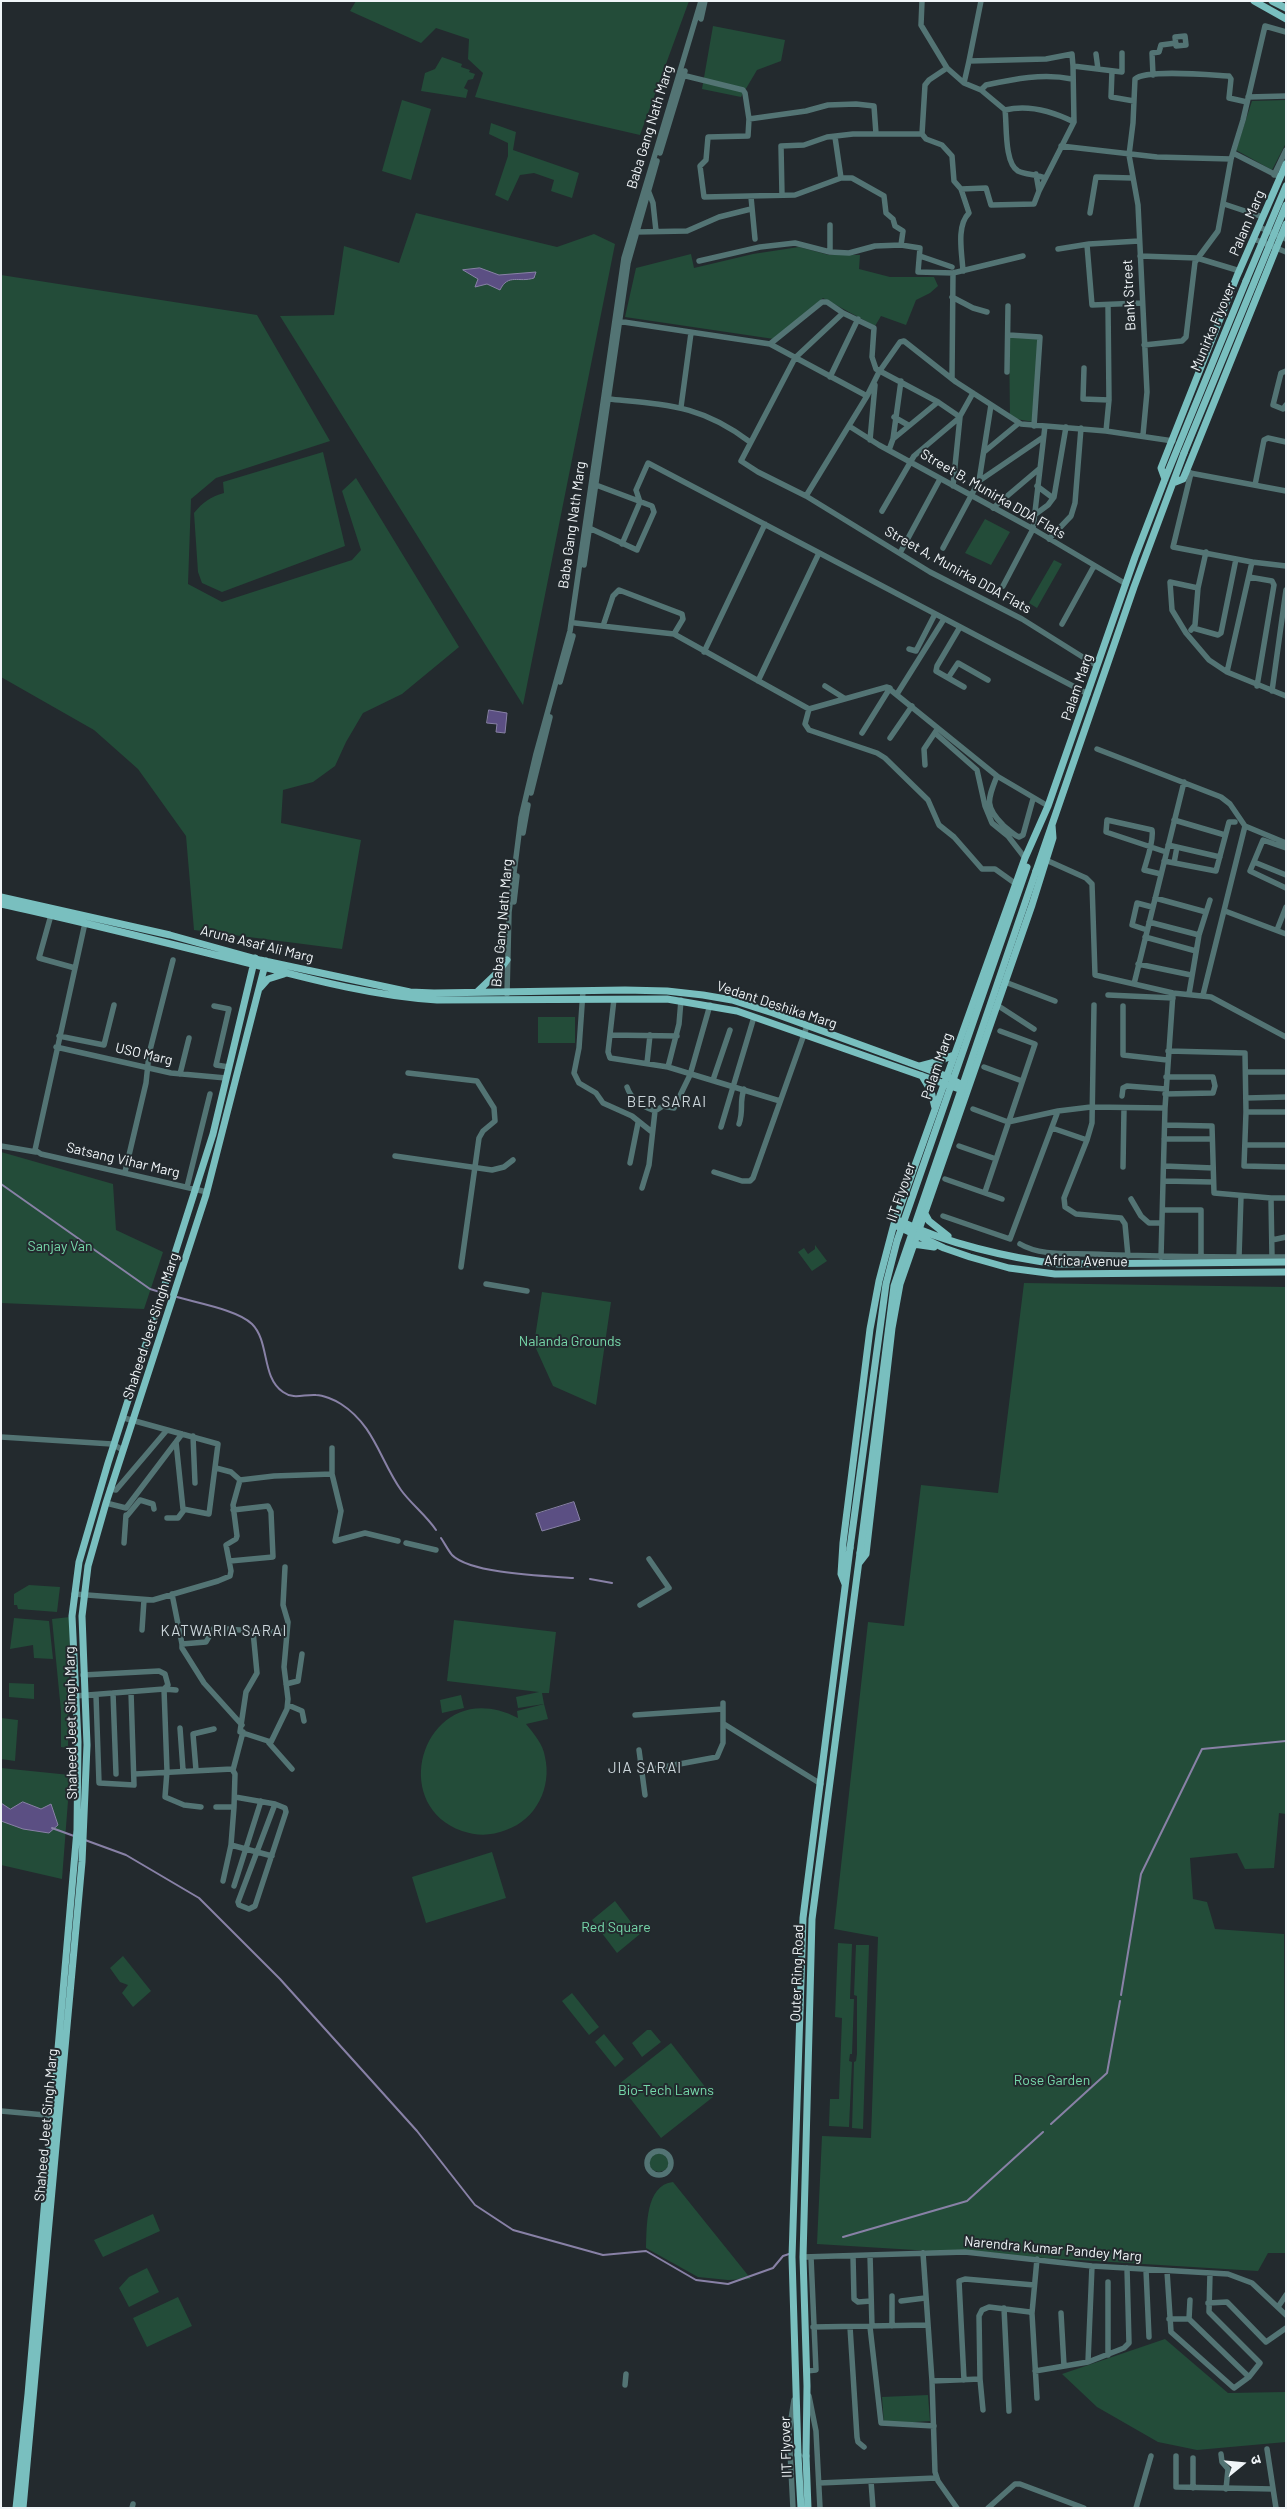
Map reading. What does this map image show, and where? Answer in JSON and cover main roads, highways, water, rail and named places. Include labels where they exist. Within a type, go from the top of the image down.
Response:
[{"type":"main road","points":[[1254,1],[1286,19]]},
{"type":"main road","points":[[1272,1],[1286,8]]},
{"type":"main road","name":"Palam Marg","points":[[846,1584],[841,1574],[843,1543],[870,1329],[895,1222],[1035,832],[1048,806],[1165,479],[1161,468],[1259,228],[1277,176],[1286,164]]},
{"type":"main road","name":"Munirka Flyover","points":[[1165,479],[1286,186]]},
{"type":"main road","name":"Munirka Flyover","points":[[1173,483],[1286,205]]},
{"type":"main road","name":"Palam Marg","points":[[859,1563],[866,1554],[892,1328],[913,1244],[1005,982],[1053,838],[1052,824],[1134,587],[1173,483],[1183,479],[1189,472],[1262,282],[1276,248],[1283,238],[1286,224]]},
{"type":"main road","points":[[1240,271],[1250,267],[1255,269],[1261,276],[1262,282]]},
{"type":"main road","name":"IIT Flyover","points":[[846,1584],[885,1293],[897,1241],[1041,823]]},
{"type":"main road","name":"IIT Flyover","points":[[859,1563],[894,1286],[1052,824]]},
{"type":"main road","name":"Aruna Asaf Ali Marg","points":[[1,897],[170,935],[265,964],[410,992],[508,994]]},
{"type":"main road","name":"Aruna Asaf Ali Marg","points":[[1,904],[168,944],[254,961]]},
{"type":"main road","points":[[476,992],[498,972],[507,960]]},
{"type":"main road","name":"Shaheed Jeet Singh Marg","points":[[80,1838],[72,1616],[82,1550],[196,1189],[229,1067],[254,961]]},
{"type":"main road","name":"Aruna Asaf Ali Marg","points":[[265,964],[288,974],[414,999],[508,994]]},
{"type":"main road","name":"Shaheed Jeet Singh Marg","points":[[23,2508],[55,2116],[87,1764],[83,1675],[83,1595],[88,1566],[110,1489],[207,1192],[265,964]]},
{"type":"main road","points":[[259,988],[272,977],[288,974]]},
{"type":"main road","name":"Vedant Deshika Marg","points":[[508,994],[583,995],[667,991],[732,1000],[917,1066],[967,1090]]},
{"type":"main road","name":"Vedant Deshika Marg","points":[[583,995],[614,999],[681,1000],[710,1005],[754,1017],[922,1076],[945,1080]]},
{"type":"main road","points":[[966,1023],[968,1033],[975,1037],[983,1036],[988,1029]]},
{"type":"main road","points":[[917,1066],[954,1055]]},
{"type":"main road","points":[[922,1076],[930,1091],[935,1111]]},
{"type":"main road","points":[[924,1212],[928,1220],[952,1239]]},
{"type":"main road","name":"Africa Avenue","points":[[895,1222],[944,1248],[1009,1268],[1055,1274],[1286,1272]]},
{"type":"main road","name":"Africa Avenue","points":[[917,1232],[952,1239],[1022,1259],[1059,1264],[1286,1262]]},
{"type":"main road","points":[[913,1244],[944,1248]]},
{"type":"main road","points":[[884,1263],[898,1261],[903,1264],[905,1270]]},
{"type":"main road","name":"Outer Ring Road","points":[[807,2386],[802,2257],[812,1919],[859,1563]]},
{"type":"main road","name":"Outer Ring Road","points":[[797,2385],[792,2257],[803,1926],[846,1584]]},
{"type":"main road","name":"Shaheed Jeet Singh Marg","points":[[16,2508],[55,2116]]},
{"type":"main road","name":"IIT Flyover","points":[[797,2385],[808,2508]]},
{"type":"main road","name":"IIT Flyover","points":[[801,2508],[802,2455],[807,2386]]},
{"type":"waterway","points":[[1,1184],[150,1289],[160,1292]]},
{"type":"waterway","points":[[177,1297],[227,1311],[246,1319],[252,1324],[258,1331],[271,1378],[283,1392],[291,1396],[319,1395],[338,1402],[352,1412],[376,1444],[401,1490],[436,1530]]},
{"type":"waterway","points":[[441,1538],[452,1555],[475,1566],[510,1573],[573,1578]]},
{"type":"waterway","points":[[590,1579],[612,1583]]},
{"type":"waterway","points":[[1121,1995],[1141,1874],[1202,1749],[1286,1741]]},
{"type":"waterway","points":[[52,1828],[74,1836]]},
{"type":"waterway","points":[[85,1840],[126,1855],[199,1898],[280,1979],[417,2131],[475,2205],[513,2230],[603,2255],[646,2251],[696,2280],[728,2284],[773,2268],[783,2256],[789,2254]]},
{"type":"waterway","points":[[1051,2124],[1107,2073],[1120,2001]]},
{"type":"waterway","points":[[843,2237],[967,2201],[1043,2132]]},
{"type":"district","name":"BER SARAI","points":[[667,1102]]},
{"type":"district","name":"KATWARIA SARAI","points":[[224,1631]]},
{"type":"district","name":"JIA SARAI","points":[[645,1768]]},
{"type":"park label","name":"Sanjay Van","points":[[60,1246]]},
{"type":"park label","name":"Nalanda Grounds","points":[[570,1341]]},
{"type":"park label","name":"Red Square","points":[[616,1927]]},
{"type":"park label","name":"Rose Garden","points":[[1052,2080]]},
{"type":"park label","name":"Bio-Tech Lawns","points":[[666,2090]]}]
